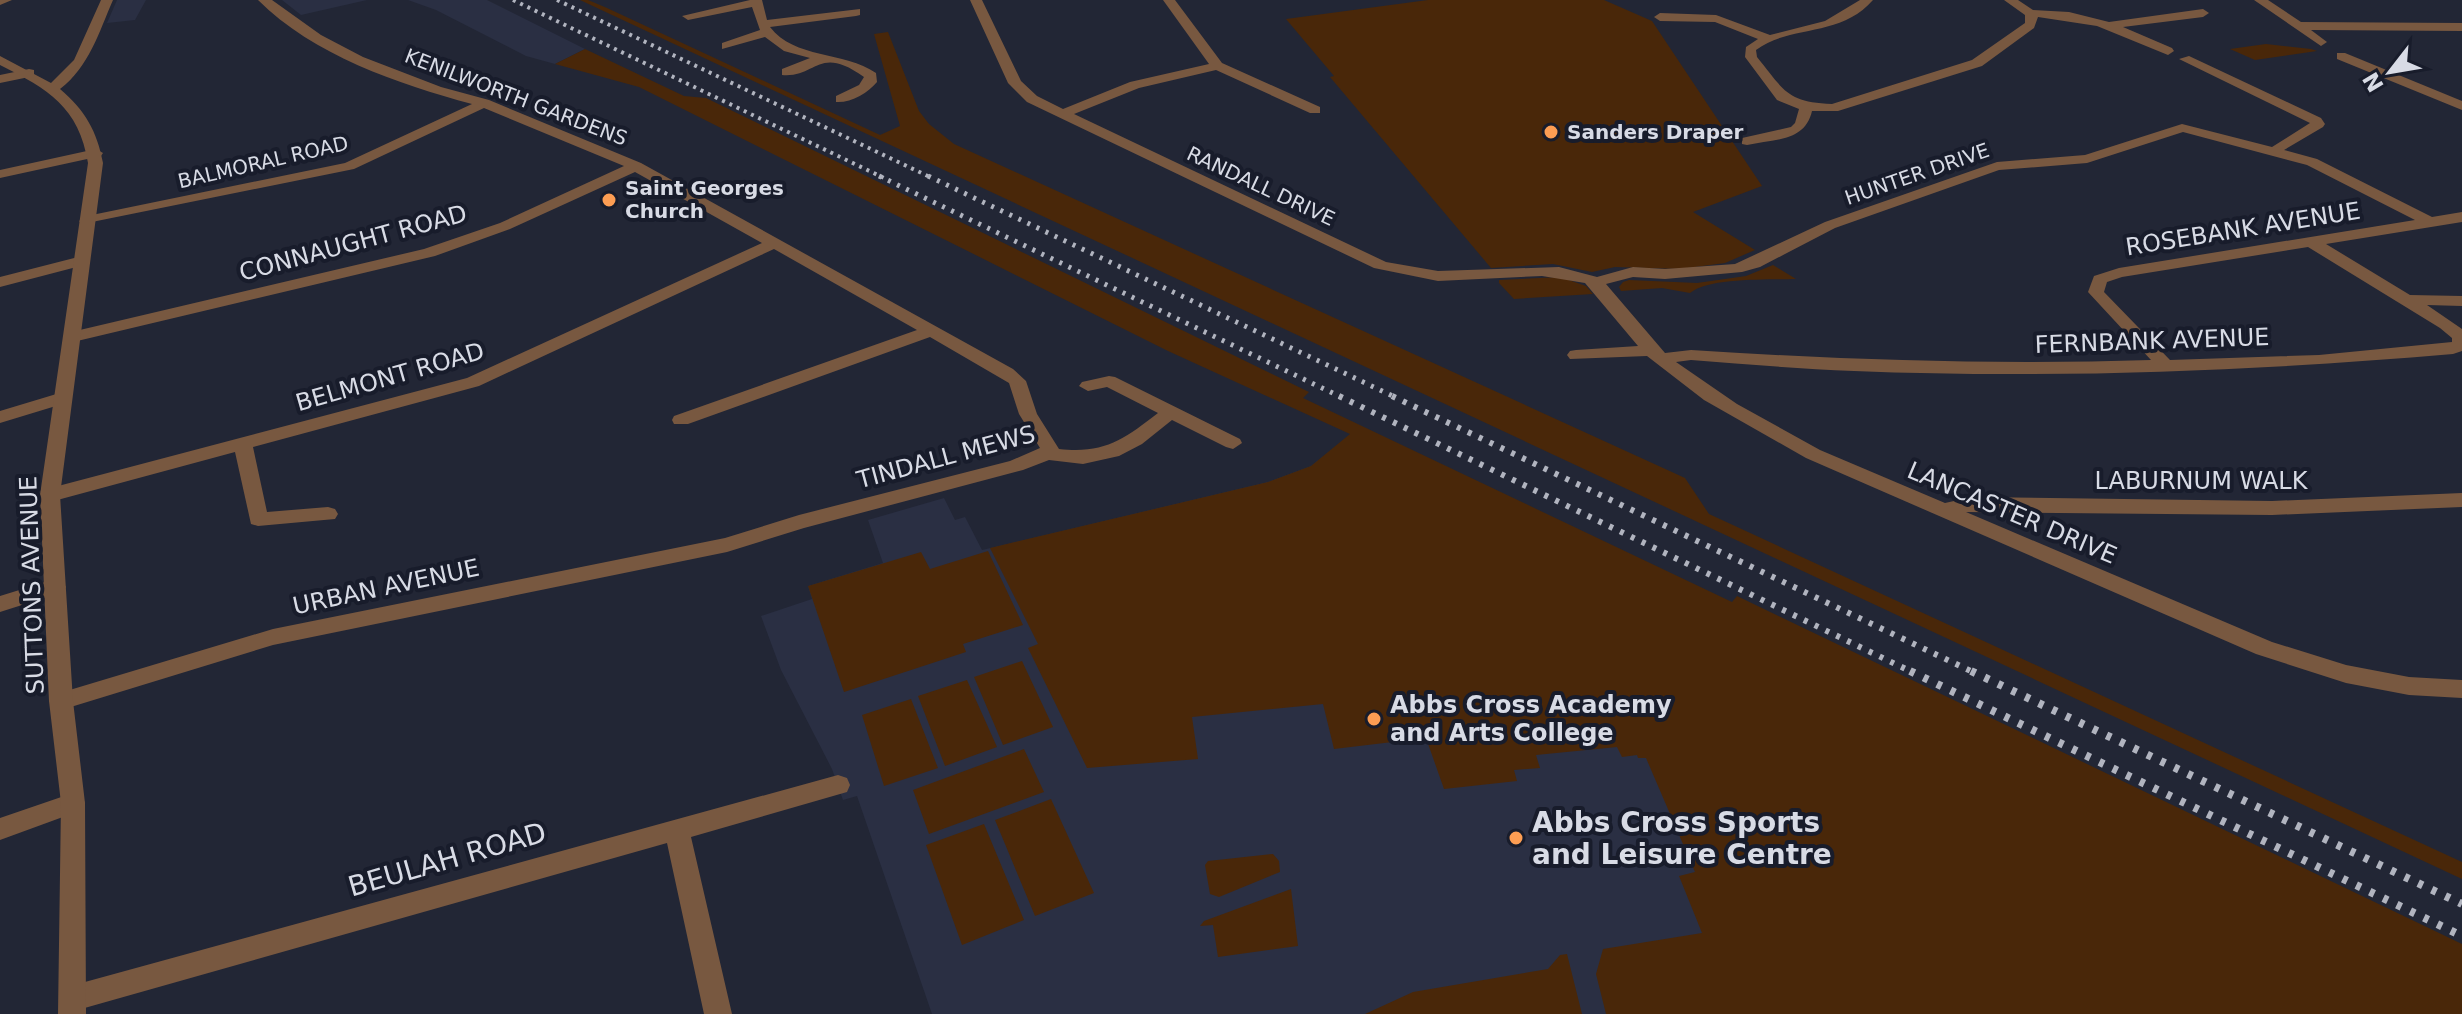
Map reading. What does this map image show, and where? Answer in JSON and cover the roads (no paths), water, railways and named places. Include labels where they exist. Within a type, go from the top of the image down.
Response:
[{"type":"street","points":[[53,88],[68,79],[79,64],[107,0]]},
{"type":"street","name":"KENILWORTH GARDENS","points":[[264,0],[317,38],[359,60],[436,90],[484,103],[636,166],[1017,381],[1028,414],[1049,444],[1047,454]]},
{"type":"street","name":"RANDALL DRIVE","points":[[976,0],[1015,83],[1032,99],[1391,268],[1454,277],[1571,273],[1595,282]]},
{"type":"street","points":[[1169,0],[1217,66],[1315,110]]},
{"type":"street","points":[[1867,0],[1858,10],[1843,18],[1754,45],[1750,50],[1751,57],[1778,94],[1806,107],[1844,106],[1977,63],[2030,25],[2033,19],[2030,13],[2010,0]]},
{"type":"street","points":[[2260,0],[2321,42]]},
{"type":"street","points":[[688,16],[756,1],[765,28],[787,46],[841,59],[864,69],[871,76],[864,88],[841,99]]},
{"type":"street","points":[[726,46],[765,28],[856,12]]},
{"type":"street","points":[[2030,13],[2079,15],[2168,51]]},
{"type":"street","points":[[2110,25],[2203,13]]},
{"type":"street","points":[[1660,17],[1693,14],[1719,16],[1768,39]]},
{"type":"street","points":[[2299,26],[2462,27]]},
{"type":"street","points":[[841,59],[859,52]]},
{"type":"street","points":[[2341,56],[2462,106]]},
{"type":"street","points":[[787,72],[823,57]]},
{"type":"street","points":[[2185,59],[2316,121],[2318,124],[2279,147],[2276,152]]},
{"type":"street","name":"SUTTONS AVENUE","points":[[0,60],[53,88],[81,115],[92,135],[96,153],[92,203],[50,495],[61,701],[73,803],[73,1006]]},
{"type":"street","points":[[1062,114],[1135,85],[1217,66]]},
{"type":"street","points":[[0,79],[29,73]]},
{"type":"street","name":"BALMORAL ROAD","points":[[87,221],[349,166],[484,103]]},
{"type":"street","points":[[1747,141],[1796,130],[1802,125],[1806,107]]},
{"type":"street","name":"HUNTER DRIVE","points":[[1595,282],[1633,272],[1665,274],[1736,269],[1754,264],[1830,225],[1997,166],[2087,159],[2172,128],[2196,130],[2331,170],[2432,223]]},
{"type":"street","points":[[0,174],[96,153]]},
{"type":"street","name":"CONNAUGHT ROAD","points":[[73,337],[429,253],[518,221],[636,166]]},
{"type":"street","name":"ROSEBANK AVENUE","points":[[2167,367],[2096,292],[2100,279],[2119,273],[2462,217]]},
{"type":"street","name":"FERNBANK AVENUE","points":[[1576,355],[1691,355],[1854,366],[2167,367],[2334,359],[2453,349],[2461,344],[2460,336],[2446,324],[2313,243]]},
{"type":"street","name":"BELMONT ROAD","points":[[50,495],[473,382],[773,244]]},
{"type":"street","points":[[0,282],[82,261]]},
{"type":"street","name":"LANCASTER DRIVE","points":[[1595,282],[1656,355],[1708,394],[1813,454],[2264,648],[2346,674],[2409,686],[2462,689]]},
{"type":"street","points":[[2408,300],[2462,301]]},
{"type":"street","points":[[681,420],[930,331]]},
{"type":"street","points":[[1088,386],[1109,381],[1233,443]]},
{"type":"street","points":[[0,417],[63,398]]},
{"type":"street","name":"TINDALL MEWS","points":[[727,545],[799,522],[1016,466],[1047,454],[1083,458],[1112,452],[1135,440],[1170,412]]},
{"type":"street","points":[[243,444],[258,519],[328,514]]},
{"type":"street","name":"LABURNUM WALK","points":[[1940,511],[1972,504],[2272,508],[2425,504],[2462,500]]},
{"type":"street","name":"URBAN AVENUE","points":[[61,701],[273,637],[727,545]]},
{"type":"street","points":[[0,604],[55,587]]},
{"type":"street","name":"BEULAH ROAD","points":[[73,1006],[676,828],[838,785]]},
{"type":"street","points":[[0,829],[73,803]]},
{"type":"street","points":[[676,828],[718,1014]]},
{"type":"railway","points":[[513,0],[884,178]]},
{"type":"railway","points":[[557,0],[932,178]]},
{"type":"railway","points":[[879,176],[1343,398]]},
{"type":"railway","points":[[928,176],[1397,398]]},
{"type":"railway","points":[[1339,396],[1914,673]]},
{"type":"railway","points":[[1392,396],[1975,673]]},
{"type":"railway","points":[[1910,671],[2462,936]]},
{"type":"railway","points":[[1971,671],[2462,904]]},
{"type":"place","name":"Sanders Draper","points":[[1551,132]]},
{"type":"place","name":"Saint Georges Church","points":[[609,200]]},
{"type":"place","name":"Abbs Cross Academy and Arts College","points":[[1374,719]]},
{"type":"place","name":"Abbs Cross Sports and Leisure Centre","points":[[1516,838]]}]
